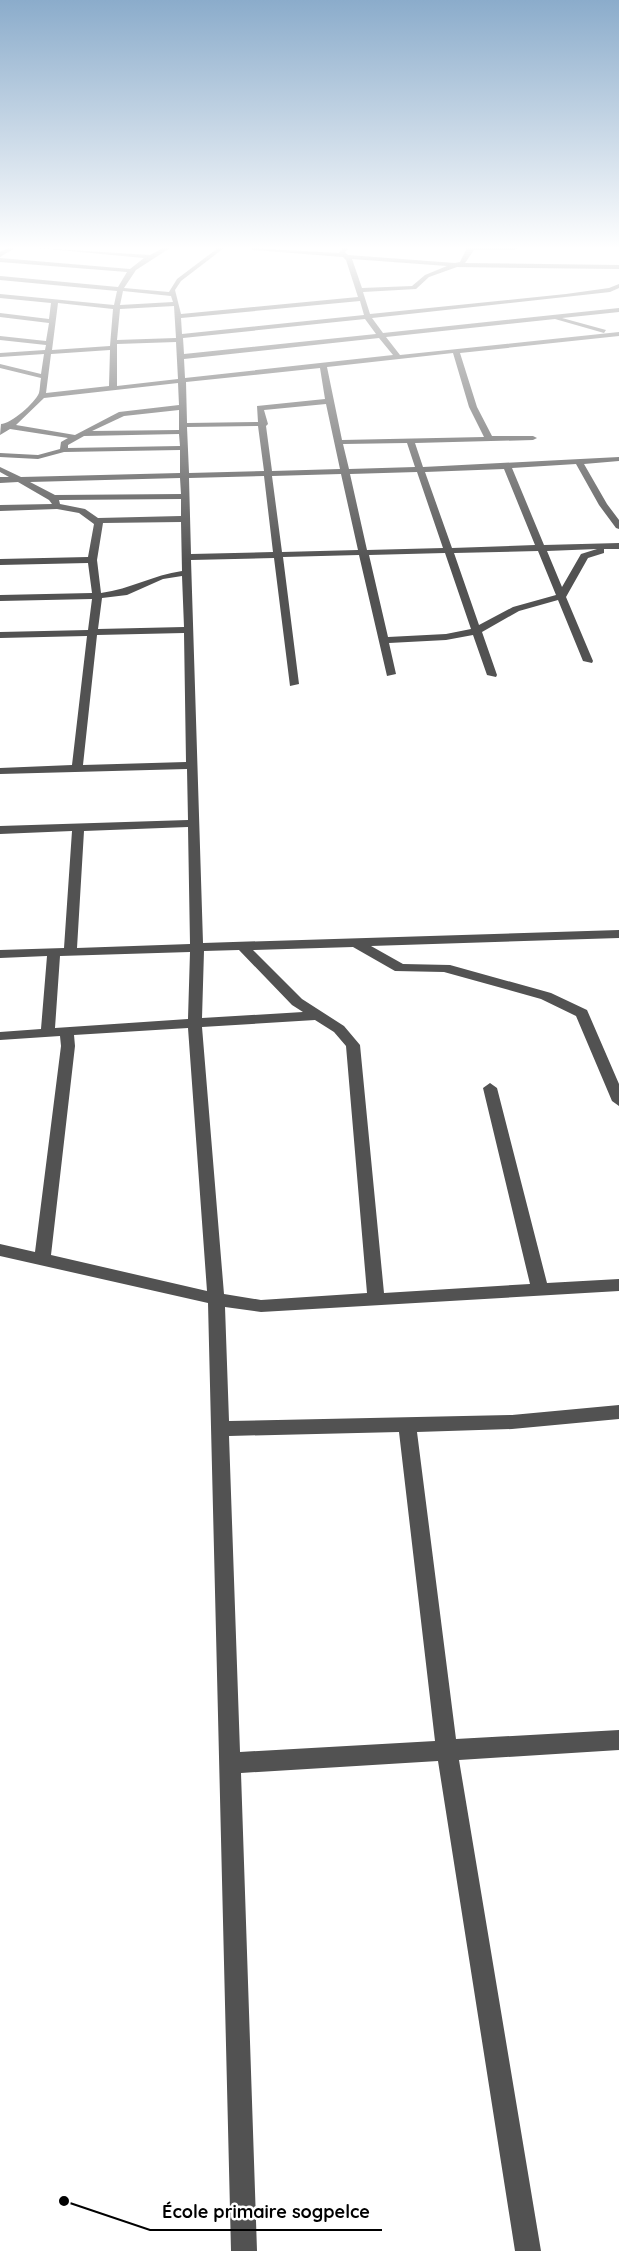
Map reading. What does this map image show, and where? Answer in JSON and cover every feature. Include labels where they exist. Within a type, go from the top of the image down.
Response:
[{"type":"street","points":[[42,396],[48,353]]},
{"type":"street","points":[[113,388],[115,353]]},
{"type":"street","points":[[180,353],[194,823],[195,1024],[216,1299],[244,2251]]},
{"type":"street","points":[[180,357],[216,353]]},
{"type":"street","points":[[395,353],[398,357]]},
{"type":"street","points":[[0,433],[4,426],[42,396],[436,353]]},
{"type":"street","points":[[457,353],[473,407],[489,439]]},
{"type":"street","points":[[323,365],[329,401],[391,674]]},
{"type":"street","points":[[0,366],[44,377]]},
{"type":"street","points":[[294,684],[264,424],[260,408],[329,401]]},
{"type":"street","points":[[64,450],[64,444],[122,414],[183,407]]},
{"type":"street","points":[[0,455],[38,457],[64,450],[264,424]]},
{"type":"street","points":[[4,426],[79,436],[183,435]]},
{"type":"street","points":[[339,442],[533,438]]},
{"type":"street","points":[[410,441],[492,675]]},
{"type":"street","points":[[0,480],[420,469],[619,459]]},
{"type":"street","points":[[579,462],[603,505],[619,526]]},
{"type":"street","points":[[507,466],[588,661]]},
{"type":"street","points":[[0,469],[55,502],[82,511],[99,523],[92,560],[97,596],[77,769]]},
{"type":"street","points":[[0,508],[55,502],[185,496]]},
{"type":"street","points":[[96,521],[186,519]]},
{"type":"street","points":[[0,598],[97,596],[124,593],[187,565],[278,555],[618,545]]},
{"type":"street","points":[[383,640],[446,637],[476,631],[516,609],[562,596],[584,556],[618,545]]},
{"type":"street","points":[[0,562],[92,560]]},
{"type":"street","points":[[0,635],[189,630]]},
{"type":"street","points":[[0,771],[192,765]]},
{"type":"street","points":[[0,830],[194,823]]},
{"type":"street","points":[[70,952],[78,827]]},
{"type":"street","points":[[0,954],[619,934]]},
{"type":"street","points":[[355,942],[400,968],[445,968],[546,996],[582,1013],[619,1101]]},
{"type":"street","points":[[242,946],[297,1002],[339,1029],[352,1045],[376,1298]]},
{"type":"street","points":[[48,1034],[54,952]]},
{"type":"street","points":[[0,1036],[318,1016]]},
{"type":"street","points":[[42,1259],[68,1033]]},
{"type":"street","points":[[490,1088],[540,1289]]},
{"type":"street","points":[[0,1250],[216,1299],[261,1306],[619,1285]]},
{"type":"street","points":[[220,1429],[512,1422],[619,1412]]},
{"type":"street","points":[[407,1425],[447,1750],[528,2251]]},
{"type":"street","points":[[230,1762],[619,1740]]},
{"type":"place","name":"École primaire sogpelce","points":[[64,2201]]}]
